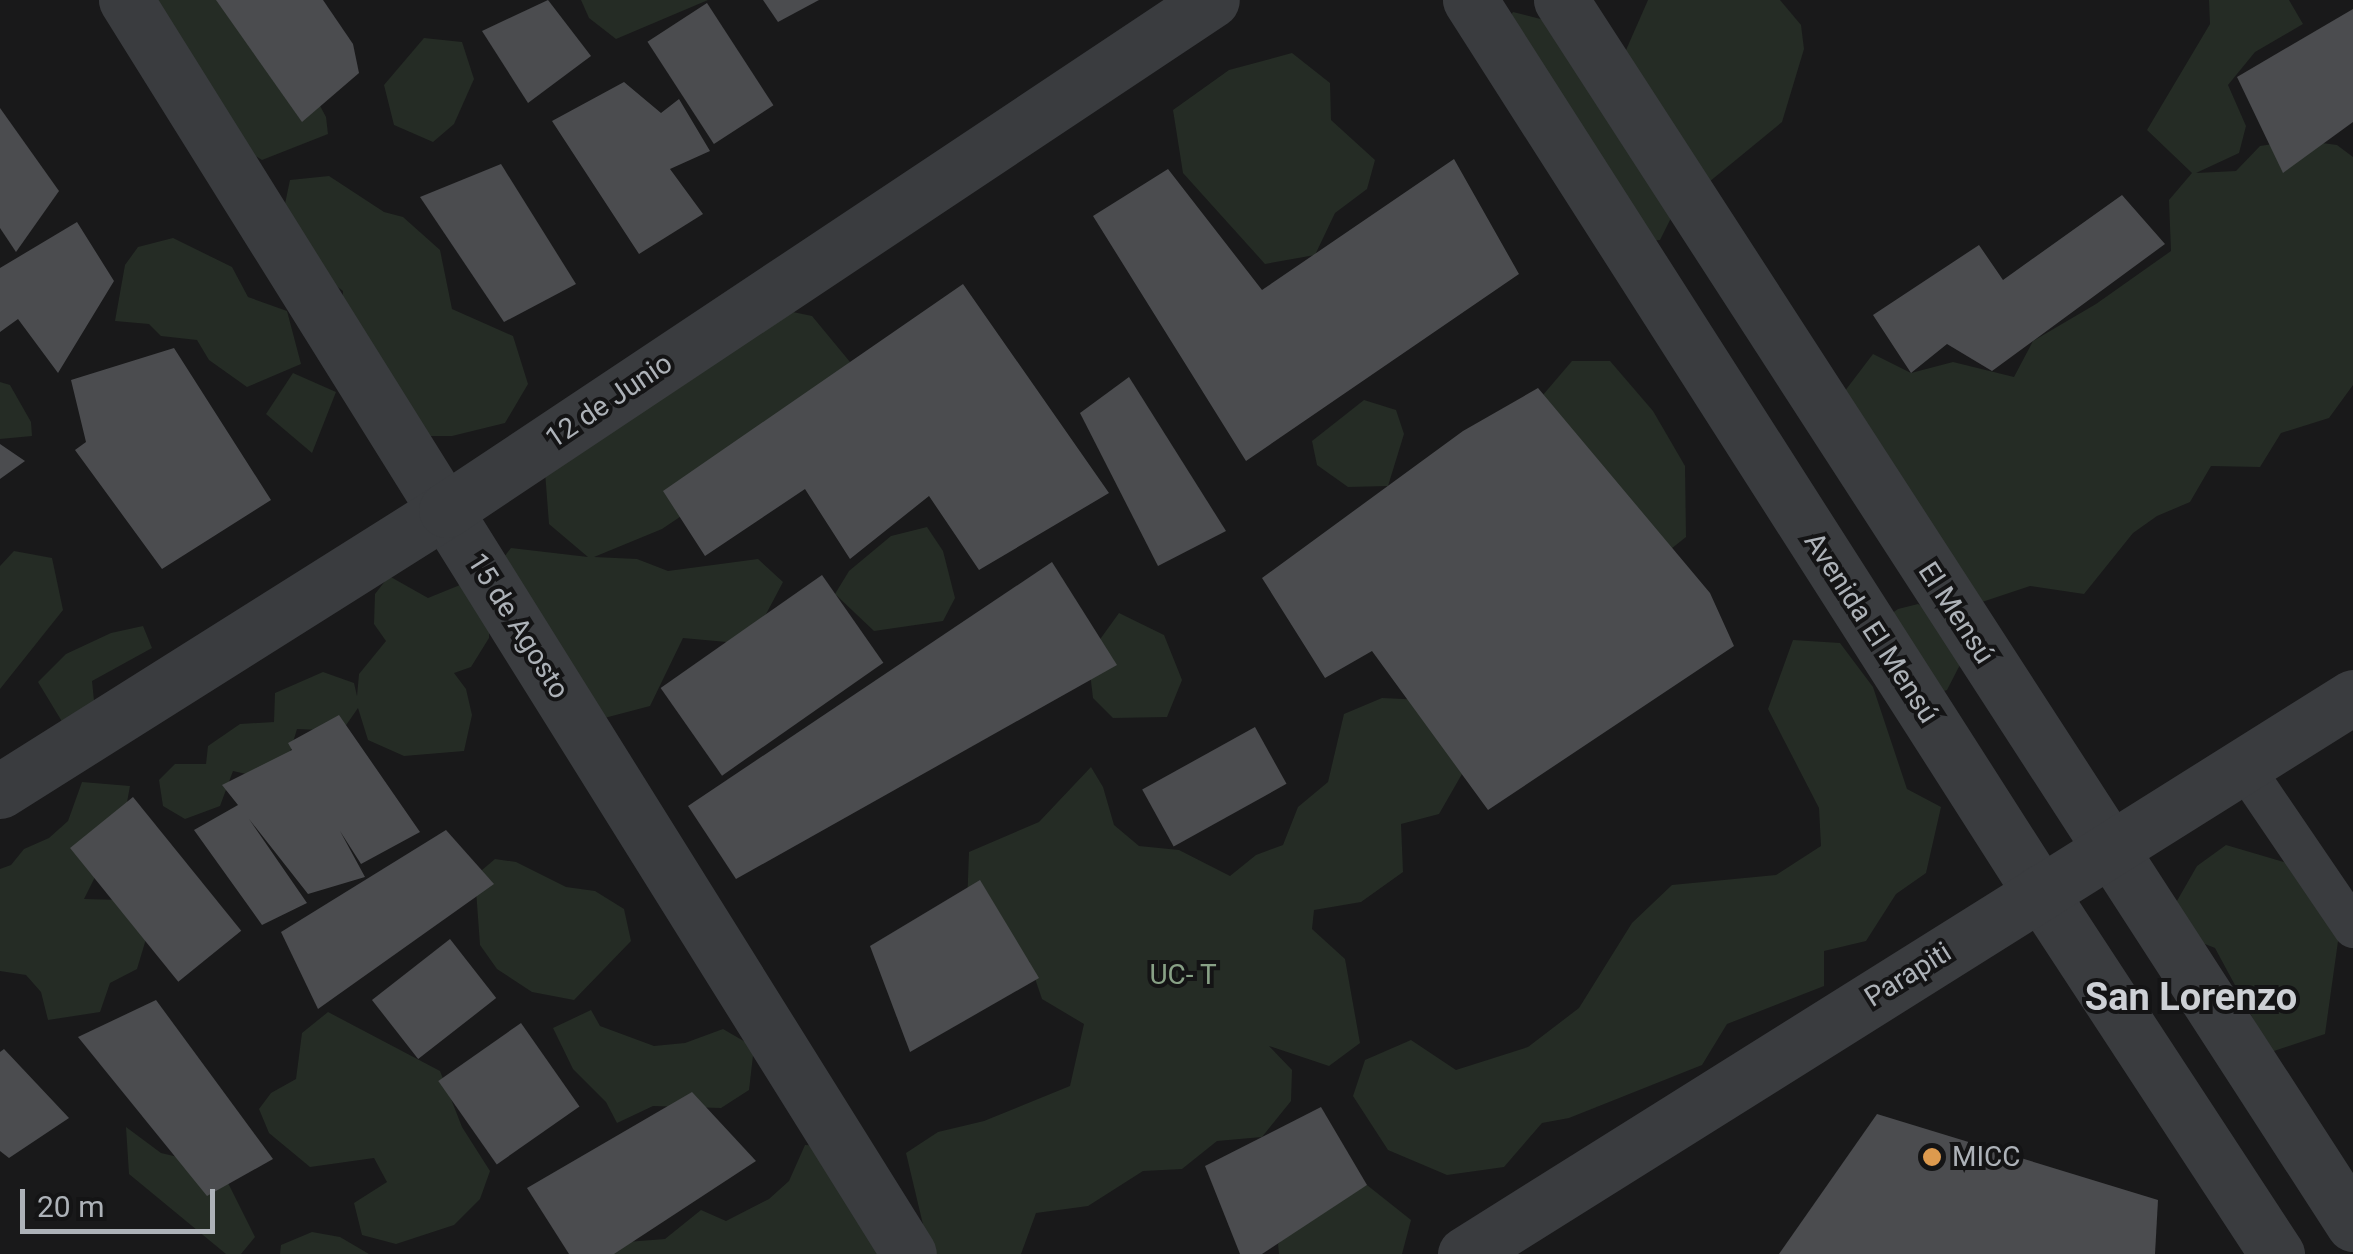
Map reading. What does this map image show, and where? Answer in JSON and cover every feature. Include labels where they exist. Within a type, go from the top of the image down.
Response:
[{"type":"street","name":"15 de Agosto","points":[[126,0],[909,1254]]},
{"type":"street","name":"12 de Junio","points":[[0,792],[446,510],[1212,0]]},
{"type":"street","name":"Avenida El Mensú","points":[[1470,0],[2040,892],[2277,1254]]},
{"type":"street","name":"El Mensú","points":[[1561,0],[2353,1224]]},
{"type":"street","name":"Parapiti","points":[[1465,1254],[2353,698]]},
{"type":"lane","points":[[2243,766],[2353,928]]},
{"type":"green space","points":[[153,0],[246,0],[311,89],[326,117],[328,134],[262,160],[224,136]]},
{"type":"green space","points":[[581,0],[708,0],[616,39],[589,18]]},
{"type":"green space","points":[[1648,0],[1780,0],[1801,25],[1804,49],[1782,122],[1709,182],[1623,57]]},
{"type":"green space","points":[[2209,0],[2289,0],[2303,24],[2255,52],[2228,85],[2246,126],[2239,153],[2196,173],[2236,171],[2260,146],[2300,140],[2337,145],[2353,157],[2353,385],[2329,418],[2281,433],[2260,467],[2211,466],[2190,502],[2157,516],[2133,533],[2084,594],[2030,586],[1958,610],[1835,404],[1873,354],[1911,373],[1953,362],[2014,377],[2033,341],[2096,304],[2171,251],[2169,200],[2192,173],[2147,130],[2210,24]]},
{"type":"green space","points":[[1513,12],[1568,26],[1680,200],[1660,240],[1615,244],[1479,60]]},
{"type":"green space","points":[[424,38],[462,42],[474,79],[454,124],[433,142],[394,125],[384,85]]},
{"type":"green space","points":[[1292,53],[1330,83],[1331,120],[1375,160],[1367,189],[1335,213],[1315,255],[1265,264],[1183,173],[1173,110],[1229,70]]},
{"type":"green space","points":[[329,176],[384,212],[403,217],[440,250],[452,309],[513,336],[528,384],[505,423],[452,436],[404,436],[342,307],[343,291],[277,242],[290,180]]},
{"type":"green space","points":[[173,238],[232,267],[248,297],[287,311],[301,364],[247,387],[209,360],[197,340],[161,336],[149,324],[115,321],[125,265],[138,247]]},
{"type":"green space","points":[[769,307],[812,316],[850,362],[711,496],[662,529],[594,557],[637,559],[668,571],[758,559],[783,582],[764,618],[738,643],[683,638],[650,706],[593,721],[497,566],[511,548],[588,557],[549,524],[543,445]]},
{"type":"green space","points":[[1572,361],[1610,361],[1653,411],[1685,466],[1686,537],[1642,572],[1525,416]]},
{"type":"green space","points":[[293,373],[336,392],[312,453],[266,414]]},
{"type":"green space","points":[[0,382],[10,385],[31,422],[32,436],[0,439]]},
{"type":"green space","points":[[1364,400],[1396,410],[1404,434],[1388,486],[1348,487],[1317,465],[1312,441]]},
{"type":"green space","points":[[927,527],[943,551],[955,598],[943,621],[874,631],[835,594],[849,571],[891,536]]},
{"type":"green space","points":[[14,551],[52,558],[63,610],[0,689],[0,566]]},
{"type":"green space","points":[[389,576],[428,598],[460,585],[489,596],[489,638],[471,667],[454,673],[466,689],[472,715],[464,751],[404,756],[368,740],[358,708],[342,731],[297,729],[281,782],[233,771],[220,806],[185,819],[163,806],[159,780],[175,764],[206,764],[208,746],[240,724],[274,722],[275,693],[323,672],[354,683],[357,696],[359,674],[386,641],[374,624],[375,594]]},
{"type":"green space","points":[[1918,604],[1960,630],[1964,657],[1947,690],[1914,701],[1871,628],[1898,609]]},
{"type":"green space","points":[[1119,613],[1164,635],[1182,680],[1167,717],[1113,718],[1093,698],[1088,656]]},
{"type":"green space","points":[[143,626],[152,648],[92,681],[96,720],[72,738],[38,682],[66,654],[111,633]]},
{"type":"green space","points":[[1793,640],[1840,643],[1873,687],[1907,789],[1941,807],[1926,873],[1896,894],[1866,941],[1824,951],[1824,986],[1727,1024],[1702,1065],[1569,1118],[1542,1123],[1504,1167],[1447,1175],[1388,1150],[1353,1096],[1365,1060],[1411,1040],[1456,1070],[1528,1047],[1579,1008],[1632,923],[1672,885],[1776,875],[1821,846],[1819,808],[1768,709]]},
{"type":"green space","name":"UC- T","points":[[1382,698],[1424,700],[1454,733],[1462,774],[1439,814],[1401,824],[1403,872],[1361,902],[1314,910],[1312,929],[1345,959],[1360,1043],[1329,1066],[1269,1046],[1292,1070],[1291,1101],[1262,1137],[1217,1141],[1182,1169],[1143,1171],[1088,1206],[1036,1213],[1021,1254],[930,1254],[906,1153],[938,1132],[984,1121],[1070,1086],[1084,1024],[1042,999],[1029,961],[1000,946],[967,906],[969,852],[1039,822],[1091,767],[1103,787],[1114,825],[1139,846],[1179,850],[1230,876],[1256,855],[1283,845],[1298,807],[1328,782],[1344,714]]},
{"type":"green space","points":[[82,782],[130,786],[124,819],[84,899],[122,900],[149,929],[137,969],[110,983],[100,1012],[48,1020],[41,992],[26,975],[0,971],[0,869],[11,865],[24,849],[49,838],[68,821]]},
{"type":"green space","points":[[2226,845],[2307,869],[2341,920],[2325,1034],[2271,1052],[2215,948],[2162,927],[2197,866]]},
{"type":"green space","points":[[495,859],[516,862],[566,887],[595,891],[624,909],[631,941],[574,1000],[532,992],[497,969],[480,945],[475,876]]},
{"type":"green space","points":[[591,1010],[600,1026],[654,1046],[685,1043],[723,1029],[754,1047],[749,1090],[721,1108],[653,1106],[617,1123],[606,1102],[573,1069],[553,1028]]},
{"type":"green space","points":[[328,1012],[440,1071],[462,1127],[490,1171],[480,1199],[454,1225],[396,1244],[362,1235],[354,1203],[387,1182],[374,1158],[310,1167],[269,1133],[259,1109],[271,1093],[296,1079],[302,1033]]},
{"type":"green space","points":[[126,1127],[161,1153],[220,1167],[255,1237],[241,1254],[226,1254],[129,1174]]},
{"type":"green space","points":[[805,1145],[828,1146],[884,1254],[596,1254],[614,1243],[665,1239],[701,1210],[726,1221],[769,1199],[789,1181]]},
{"type":"green space","points":[[1367,1185],[1411,1220],[1402,1254],[1279,1254],[1278,1244],[1315,1208]]},
{"type":"green space","points":[[312,1232],[340,1237],[369,1254],[280,1254],[281,1245]]},
{"type":"building","points":[[216,0],[323,0],[353,44],[359,73],[302,122]]},
{"type":"building","points":[[548,0],[591,56],[528,103],[482,31]]},
{"type":"building","points":[[763,0],[819,0],[778,22]]},
{"type":"building","points":[[707,3],[773,105],[714,144],[647,42]]},
{"type":"building","points":[[2353,9],[2353,122],[2283,173],[2237,77]]},
{"type":"building","points":[[624,82],[661,113],[679,99],[710,151],[670,169],[703,214],[639,254],[552,121]]},
{"type":"building","points":[[0,108],[59,191],[16,252],[0,228]]},
{"type":"building","points":[[1454,159],[1519,274],[1246,461],[1093,216],[1168,169],[1262,290]]},
{"type":"building","points":[[501,164],[576,284],[504,322],[420,197]]},
{"type":"building","points":[[2122,195],[2165,244],[1992,371],[1947,344],[1911,373],[1873,315],[1979,245],[2003,280]]},
{"type":"building","points":[[77,222],[114,281],[58,373],[18,319],[0,332],[0,268]]},
{"type":"building","points":[[963,284],[1109,493],[979,570],[929,496],[850,559],[805,489],[705,556],[663,491]]},
{"type":"building","points":[[174,348],[271,500],[162,569],[75,450],[86,442],[71,380]]},
{"type":"building","points":[[1129,377],[1226,531],[1158,566],[1080,413]]},
{"type":"building","points":[[1538,388],[1710,593],[1734,646],[1488,810],[1372,651],[1325,678],[1262,578],[1463,431]]},
{"type":"building","points":[[0,444],[25,461],[0,479]]},
{"type":"building","points":[[1052,562],[1117,665],[736,879],[688,806]]},
{"type":"building","points":[[822,575],[883,663],[722,776],[661,688]]},
{"type":"building","points":[[339,715],[420,832],[361,864],[340,831],[365,877],[308,894],[249,819],[307,903],[262,925],[194,830],[238,805],[222,785],[292,750],[288,743]]},
{"type":"building","points":[[1255,727],[1287,784],[1174,846],[1142,790]]},
{"type":"building","points":[[133,797],[241,931],[178,982],[70,848]]},
{"type":"building","points":[[446,830],[494,884],[318,1009],[281,932]]},
{"type":"building","points":[[980,880],[1039,978],[910,1052],[870,946]]},
{"type":"building","points":[[450,939],[496,998],[418,1059],[372,1000]]},
{"type":"building","points":[[156,1000],[273,1159],[207,1196],[78,1037]]},
{"type":"building","points":[[521,1023],[580,1107],[497,1164],[438,1081]]},
{"type":"building","points":[[4,1049],[69,1118],[9,1158],[0,1151],[0,1052]]},
{"type":"building","points":[[692,1092],[756,1161],[614,1254],[569,1254],[527,1188]]},
{"type":"building","points":[[1321,1107],[1367,1185],[1262,1254],[1240,1254],[1205,1166]]},
{"type":"building","name":"MICC","points":[[1877,1114],[2158,1200],[2155,1254],[1779,1254]]},
{"type":"place","name":"MICC","points":[[1932,1157]]},
{"type":"district","name":"San Lorenzo","points":[[2191,998]]}]
